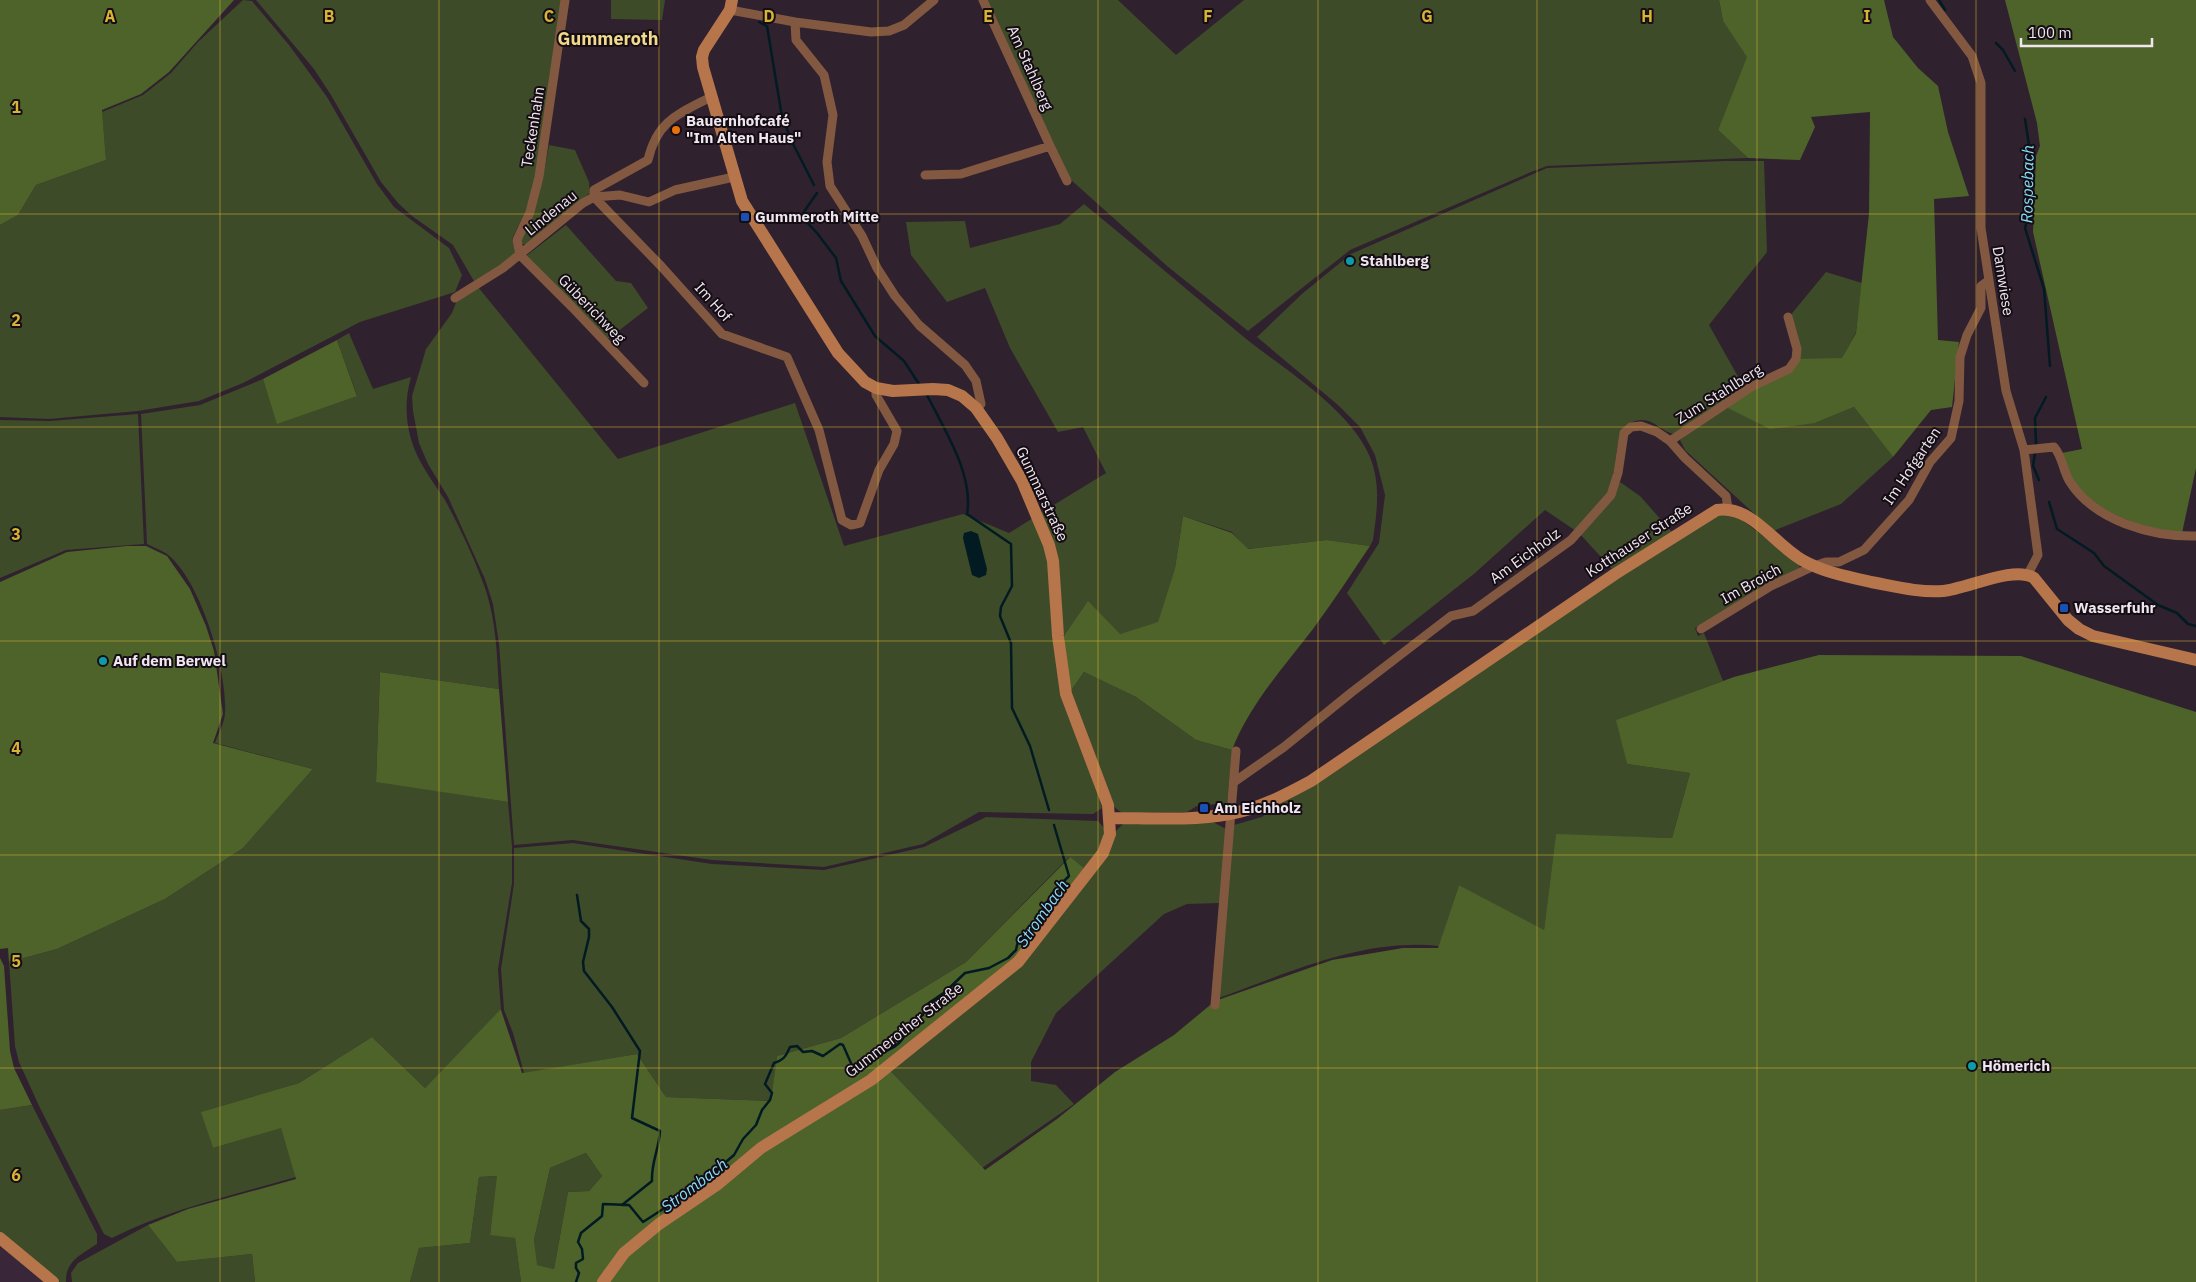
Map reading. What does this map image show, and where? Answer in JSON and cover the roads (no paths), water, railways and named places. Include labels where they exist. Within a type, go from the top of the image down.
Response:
[{"type":"street","name":"Teckenhahn","points":[[520,255],[517,240],[530,212],[539,177],[565,0]]},
{"type":"street","points":[[876,388],[864,382],[838,353],[749,214],[734,177],[711,97],[702,57],[704,50],[731,5],[796,22],[871,32],[889,31],[904,25],[934,0]]},
{"type":"street","name":"Am Stahlberg","points":[[984,0],[1067,181]]},
{"type":"street","name":"Damwiese","points":[[1930,0],[1972,56],[1982,83],[1979,213],[2006,391],[2024,450],[2038,555],[2028,574]]},
{"type":"street","points":[[796,22],[796,40],[824,75],[833,115],[827,162],[830,186],[862,236],[877,268],[895,296],[919,325],[965,365],[976,381],[980,404],[976,408]]},
{"type":"street","points":[[594,197],[594,190],[648,160],[651,146],[660,129],[667,121],[711,97]]},
{"type":"street","points":[[925,175],[961,174],[1050,146]]},
{"type":"street","name":"Lindenau","points":[[455,298],[520,255],[594,197],[620,195],[649,202],[675,190],[734,177]]},
{"type":"street","name":"Im Hof","points":[[594,197],[661,266],[722,334],[786,357],[819,430],[842,520],[851,525],[860,523],[879,470],[894,444],[897,431],[876,395],[876,388]]},
{"type":"street","name":"Güberichweg","points":[[520,255],[644,384]]},
{"type":"street","name":"Im Hofgarten","points":[[1814,566],[1826,562],[1840,562],[1864,550],[1909,500],[1930,462],[1951,438],[1959,401],[1960,357],[1967,335],[1981,308],[1981,286],[1989,280]]},
{"type":"street","name":"Zum Stahlberg","points":[[1670,441],[1751,387],[1788,369],[1796,359],[1797,349],[1788,317]]},
{"type":"street","name":"Gummarstraße","points":[[876,388],[894,391],[948,390],[962,396],[976,408],[997,438],[1022,482],[1054,561],[1058,636],[1066,694],[1108,805],[1110,818]]},
{"type":"street","name":"Am Eichholz","points":[[1234,782],[1284,747],[1359,686],[1451,616],[1473,611],[1571,540],[1611,495],[1618,473],[1624,433],[1631,427],[1640,426],[1648,428],[1670,441],[1726,496],[1728,508]]},
{"type":"street","points":[[2024,450],[2054,447],[2058,452],[2069,482],[2089,502],[2111,519],[2166,535],[2196,536]]},
{"type":"street","points":[[1728,508],[1752,519],[1788,552],[1814,566],[1870,581],[1941,592],[2014,574],[2028,574],[2034,578],[2068,620],[2079,629],[2098,638],[2196,660]]},
{"type":"street","name":"Kotthauser Straße","points":[[1110,818],[1229,815],[1252,809],[1280,798],[1311,781],[1615,574],[1709,513],[1728,508]]},
{"type":"street","name":"Im Broich","points":[[1701,628],[1771,586],[1814,566]]},
{"type":"street","points":[[1215,1005],[1229,815],[1236,752]]},
{"type":"street","name":"Gummerother Straße","points":[[603,1282],[624,1253],[659,1224],[718,1184],[761,1148],[871,1080],[1018,962],[1103,853],[1110,834],[1110,818]]},
{"type":"street","points":[[0,1238],[53,1282]]},
{"type":"water","points":[[971,531],[978,534],[987,569],[986,575],[979,578],[972,575],[963,538],[964,533]]},
{"type":"waterway","name":"Rospebach","points":[[1939,0],[1945,10]]},
{"type":"waterway","name":"Strombach","points":[[759,22],[767,26],[781,111],[790,138],[814,185]]},
{"type":"waterway","name":"Rospebach","points":[[1996,43],[2003,50],[2015,71]]},
{"type":"waterway","name":"Rospebach","points":[[2025,119],[2030,152],[2024,206],[2027,220],[2025,228],[2044,289],[2050,366]]},
{"type":"waterway","name":"Strombach","points":[[817,193],[801,216],[836,258],[841,281],[875,336],[904,361],[919,384]]},
{"type":"waterway","name":"Strombach","points":[[927,395],[949,437],[962,468],[968,499],[967,514],[1011,544],[1012,586],[1001,607],[1000,616],[1011,643],[1012,708],[1030,746],[1049,810]]},
{"type":"waterway","name":"Rospebach","points":[[2036,444],[2035,418],[2046,397]]},
{"type":"waterway","name":"Rospebach","points":[[2035,453],[2033,466],[2039,480]]},
{"type":"waterway","name":"Rospebach","points":[[2049,502],[2057,529],[2094,553],[2104,566],[2158,605],[2177,613],[2188,624],[2196,626]]},
{"type":"waterway","name":"Strombach","points":[[576,1282],[579,1273],[576,1263],[583,1259],[582,1249],[578,1242],[581,1233],[602,1216],[603,1204],[629,1205],[643,1222],[694,1189],[734,1155],[743,1139],[756,1125],[762,1110],[770,1100],[772,1093],[765,1084],[774,1063],[784,1057],[790,1047],[797,1046],[803,1052],[812,1051],[823,1056],[840,1044],[843,1045],[854,1070],[863,1069],[869,1056],[889,1050],[899,1043],[915,1021],[923,1015],[926,1005],[945,992],[965,973],[989,968],[1008,958],[1016,950],[1020,938],[1030,930],[1054,891],[1069,876],[1054,825]]},
{"type":"waterway","points":[[577,895],[581,921],[589,929],[583,962],[584,971],[612,1007],[640,1051],[632,1118],[660,1131],[652,1181],[622,1205]]},
{"type":"place","name":"Bauernhofcafé \"Im Alten Haus\"","points":[[676,130]]},
{"type":"place","name":"Gummeroth Mitte","points":[[745,217]]},
{"type":"place","name":"Stahlberg","points":[[1350,261]]},
{"type":"place","name":"Wasserfuhr","points":[[2064,608]]},
{"type":"place","name":"Auf dem Berwel","points":[[103,661]]},
{"type":"place","name":"Am Eichholz","points":[[1204,808]]},
{"type":"place","name":"Hömerich","points":[[1972,1066]]},
{"type":"district","name":"Gummeroth","points":[[608,39]]}]
